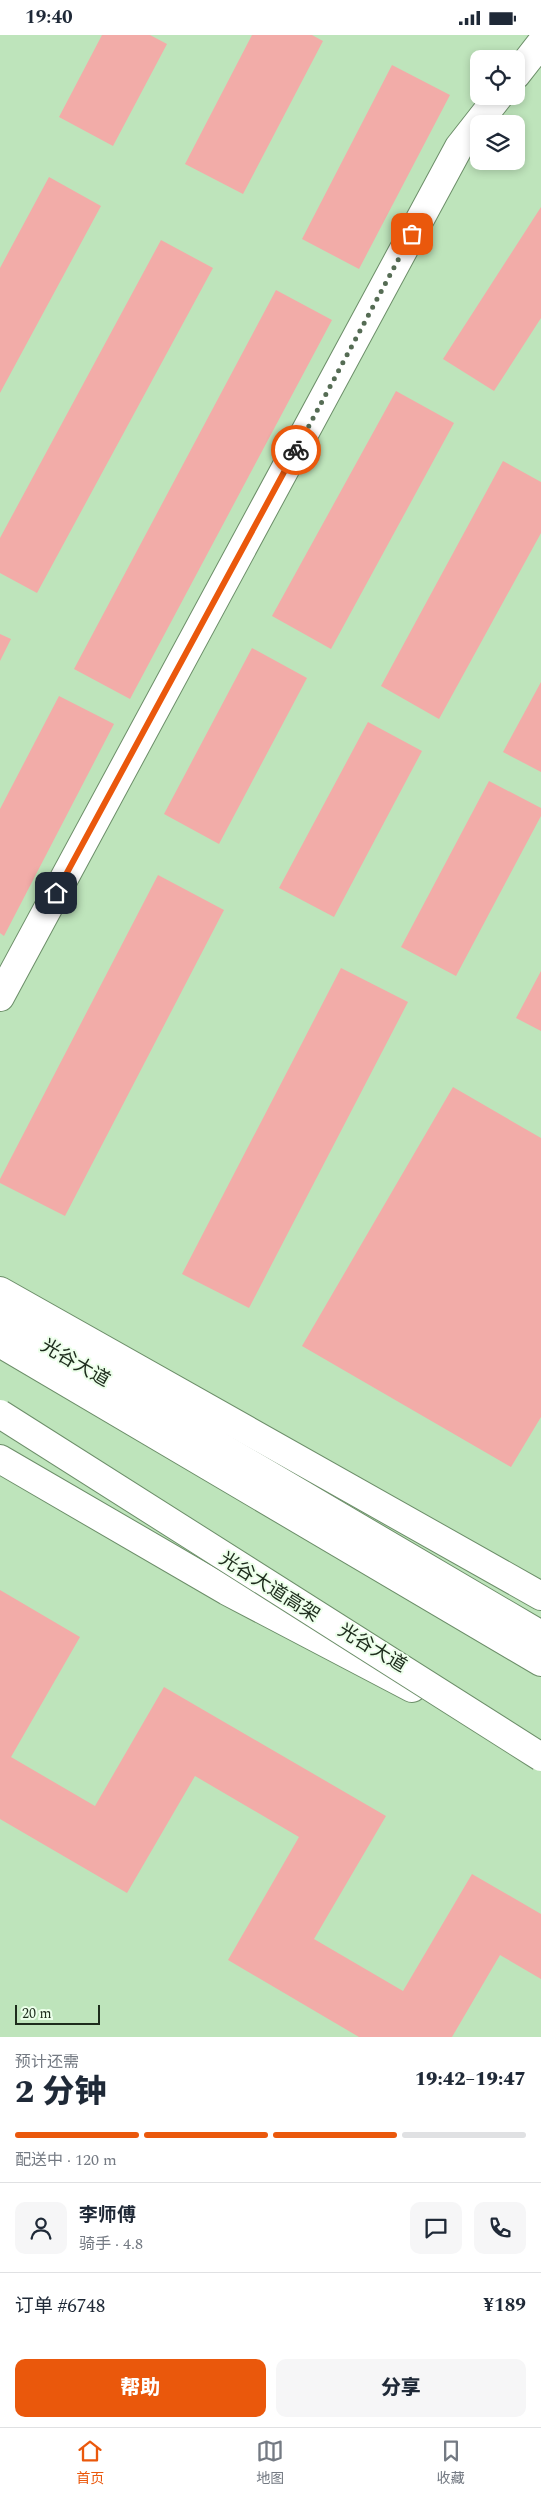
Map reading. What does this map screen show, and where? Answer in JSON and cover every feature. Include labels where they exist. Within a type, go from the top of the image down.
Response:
[{"type":"main road","points":[[525,63],[541,43]]},
{"type":"main road","points":[[0,997],[460,147],[492,105]]},
{"type":"main road","points":[[0,1291],[541,1597]]},
{"type":"main road","name":"光谷大道","points":[[0,1317],[541,1635]]},
{"type":"main road","points":[[0,1343],[541,1662]]},
{"type":"main road","name":"光谷大道高架","points":[[0,1415],[537,1751]]},
{"type":"main road","name":"光谷大道","points":[[0,1425],[537,1751]]},
{"type":"main road","points":[[0,1459],[227,1591],[537,1751]]},
{"type":"building","points":[[102,35],[150,35],[167,44],[113,146],[59,117]]},
{"type":"building","points":[[252,35],[312,35],[323,41],[243,194],[185,164]]},
{"type":"building","points":[[392,65],[450,95],[359,269],[302,239]]},
{"type":"building","points":[[49,177],[101,206],[0,393],[0,268]]},
{"type":"building","points":[[541,207],[541,318],[494,391],[443,359]]},
{"type":"building","points":[[161,240],[213,268],[37,593],[0,573],[0,538]]},
{"type":"building","points":[[276,290],[332,320],[130,699],[74,669]]},
{"type":"building","points":[[396,391],[454,423],[331,649],[272,616]]},
{"type":"building","points":[[503,461],[541,482],[541,533],[439,719],[381,686]]},
{"type":"building","points":[[0,634],[11,639],[0,661]]},
{"type":"building","points":[[252,648],[307,678],[219,844],[164,814]]},
{"type":"building","points":[[541,682],[541,772],[503,752]]},
{"type":"building","points":[[59,696],[114,724],[4,936],[0,933],[0,809]]},
{"type":"building","points":[[368,722],[422,751],[334,917],[279,888]]},
{"type":"building","points":[[489,781],[541,808],[541,816],[456,976],[401,947]]},
{"type":"building","points":[[158,875],[224,910],[65,1216],[0,1183],[0,1179]]},
{"type":"building","points":[[341,968],[408,1002],[249,1308],[182,1274]]},
{"type":"building","points":[[541,971],[541,1031],[516,1018]]},
{"type":"building","points":[[453,1087],[541,1138],[541,1417],[511,1467],[302,1346]]},
{"type":"building","points":[[0,1590],[80,1637],[11,1757],[95,1806],[164,1687],[386,1816],[314,1939],[403,1991],[472,1874],[541,1914],[541,1979],[500,1955],[452,2037],[359,2037],[228,1960],[299,1837],[195,1776],[127,1893],[0,1819]]},
{"type":"way so far","points":[[296,450],[412,234]]},
{"type":"route","points":[[56,893],[296,450]]}]
